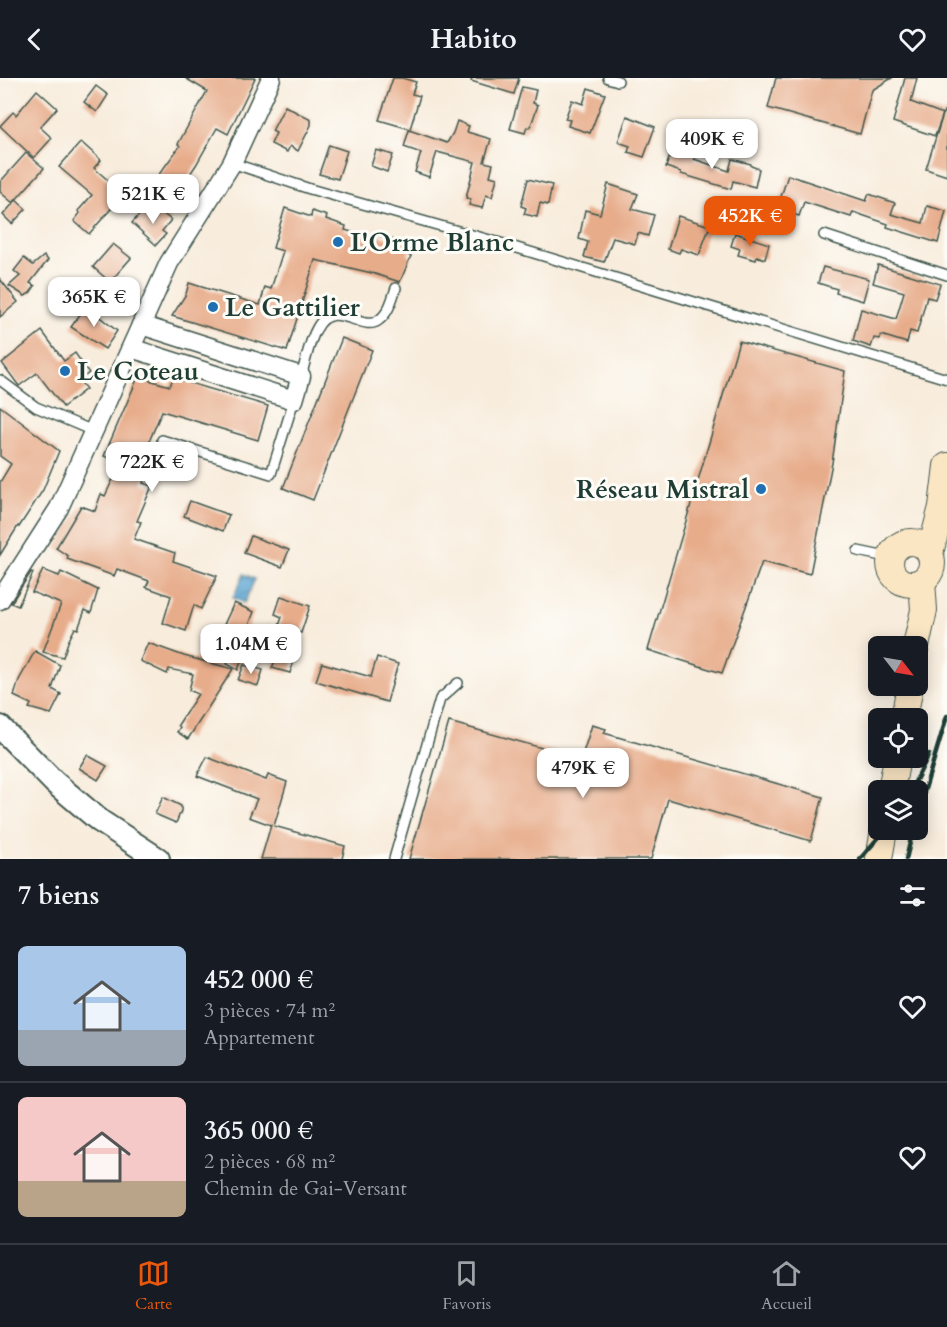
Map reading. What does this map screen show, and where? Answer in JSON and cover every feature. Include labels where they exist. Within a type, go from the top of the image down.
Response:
[{"type":"main road","points":[[921,547],[945,477]]},
{"type":"main road","points":[[897,547],[921,547],[932,562],[931,571],[914,582],[896,578],[892,573],[891,558],[897,547]]},
{"type":"main road","points":[[914,582],[924,610],[919,636]]},
{"type":"main road","points":[[879,859],[882,840]]},
{"type":"street","points":[[0,600],[59,508],[169,263],[232,163],[271,78]]},
{"type":"street","points":[[131,348],[294,400],[301,376],[141,325]]},
{"type":"street","points":[[0,721],[18,744]]},
{"type":"street","points":[[0,727],[54,782],[100,820],[158,859]]},
{"type":"lane","points":[[608,78],[618,81]]},
{"type":"lane","points":[[232,163],[310,189],[504,244],[947,379]]},
{"type":"lane","points":[[824,235],[947,275]]},
{"type":"lane","points":[[301,376],[317,328],[326,318],[339,315],[372,325],[385,315],[396,288]]},
{"type":"lane","points":[[0,380],[36,407],[93,431]]},
{"type":"lane","points":[[162,441],[271,474],[294,400]]},
{"type":"lane","points":[[858,551],[891,558]]},
{"type":"lane","points":[[394,859],[440,699],[458,683]]},
{"type":"water","points":[[244,574],[255,579],[244,603],[233,598]]},
{"type":"building","points":[[185,78],[255,78],[228,134],[217,128],[178,192],[157,177],[180,146],[178,144],[207,91]]},
{"type":"building","points":[[393,78],[416,82],[412,94],[420,96],[410,129],[379,120]]},
{"type":"building","points":[[472,78],[519,78],[514,94],[471,81]]},
{"type":"building","points":[[776,78],[892,78],[872,90],[860,134],[768,108]]},
{"type":"building","points":[[905,78],[917,78],[911,102],[943,114],[935,136],[893,122]]},
{"type":"building","points":[[96,86],[108,95],[97,112],[84,102]]},
{"type":"building","points":[[522,87],[536,90],[533,103],[538,105],[530,128],[527,127],[525,133],[510,129]]},
{"type":"building","points":[[588,88],[605,94],[590,133],[568,126],[570,120],[565,119],[572,100],[583,104]]},
{"type":"building","points":[[37,90],[57,108],[40,127],[52,138],[34,158],[0,126],[13,112],[16,115]]},
{"type":"building","points":[[285,106],[311,120],[311,125],[298,151],[290,146],[287,152],[271,144],[276,133],[272,131]]},
{"type":"building","points":[[944,111],[947,112],[947,176],[926,169]]},
{"type":"building","points":[[627,116],[655,127],[644,157],[628,152],[630,146],[618,142]]},
{"type":"building","points":[[457,121],[469,126],[467,132],[491,139],[484,162],[493,164],[490,176],[497,178],[492,197],[486,195],[482,208],[469,205],[471,199],[466,198],[475,162],[437,152],[429,177],[415,172],[421,153],[404,147],[409,130],[447,143]]},
{"type":"building","points":[[81,142],[101,160],[94,168],[124,194],[89,234],[74,221],[80,213],[78,211],[92,195],[59,167]]},
{"type":"building","points":[[329,145],[347,151],[338,179],[319,174]]},
{"type":"building","points":[[673,147],[689,152],[695,156],[694,159],[729,171],[732,159],[751,164],[759,169],[755,187],[733,181],[731,189],[681,174],[681,172],[666,167]]},
{"type":"building","points":[[376,150],[393,155],[387,172],[371,166]]},
{"type":"building","points":[[26,153],[44,168],[13,203],[0,192],[0,182]]},
{"type":"building","points":[[788,175],[866,201],[869,194],[895,203],[891,214],[923,223],[927,206],[946,211],[938,243],[887,227],[888,224],[853,212],[851,217],[804,202],[799,216],[777,209]]},
{"type":"building","points":[[528,179],[552,185],[548,205],[540,203],[537,217],[524,214],[526,208],[521,206]]},
{"type":"building","points":[[608,184],[638,194],[632,209],[654,215],[648,236],[638,233],[635,244],[613,238],[604,262],[584,257],[588,242],[579,239],[585,210],[600,214]]},
{"type":"building","points":[[16,200],[26,209],[12,224],[3,215]]},
{"type":"building","points":[[155,207],[171,220],[162,231],[166,234],[156,245],[132,223],[141,213],[146,218]]},
{"type":"building","points":[[285,208],[311,217],[312,211],[346,226],[345,230],[375,239],[377,235],[411,245],[408,255],[411,256],[400,282],[315,260],[287,351],[172,316],[186,294],[189,283],[260,305],[265,287],[271,289],[283,251],[273,248]]},
{"type":"building","points":[[678,216],[710,226],[699,255],[681,249],[679,253],[668,249]]},
{"type":"building","points":[[735,233],[769,244],[765,259],[757,256],[756,260],[738,255],[740,249],[731,246]]},
{"type":"building","points":[[113,244],[131,258],[110,282],[93,267]]},
{"type":"building","points":[[44,256],[48,260],[30,283],[35,286],[30,293],[25,296],[9,286],[20,276],[14,271],[24,258],[33,265]]},
{"type":"building","points":[[878,265],[940,284],[935,299],[927,297],[917,333],[910,331],[907,343],[881,335],[880,339],[874,338],[871,347],[853,341],[861,309],[896,319],[904,292],[873,283]]},
{"type":"building","points":[[823,267],[869,279],[863,301],[836,293],[837,289],[818,283]]},
{"type":"building","points":[[0,279],[18,302],[0,317]]},
{"type":"building","points":[[86,306],[117,331],[105,349],[71,327]]},
{"type":"building","name":"Le Coteau","points":[[42,331],[64,361],[75,353],[89,373],[79,380],[86,389],[63,407],[37,373],[19,386],[2,363]]},
{"type":"building","points":[[342,338],[372,350],[313,500],[283,488]]},
{"type":"building","name":"Réseau Mistral","points":[[739,341],[845,371],[832,463],[810,574],[762,562],[722,673],[648,650]]},
{"type":"building","points":[[138,377],[170,386],[173,378],[268,406],[258,440],[162,411],[143,456],[151,460],[143,483],[152,486],[137,521],[141,522],[134,539],[175,553],[173,561],[217,576],[201,609],[194,605],[186,631],[163,623],[171,596],[146,587],[149,581],[117,569],[114,576],[67,559],[68,556],[56,548],[81,506],[95,511],[101,494],[105,496],[121,462],[104,456]]},
{"type":"building","points":[[0,406],[59,451],[43,490],[0,555],[0,482],[11,464],[0,456]]},
{"type":"building","points":[[190,501],[229,515],[223,531],[184,516]]},
{"type":"building","points":[[251,536],[289,550],[282,567],[244,553]]},
{"type":"building","points":[[43,570],[59,576],[61,572],[98,590],[91,613],[85,610],[78,629],[75,628],[68,642],[63,657],[43,652],[61,604],[32,592]]},
{"type":"building","points":[[31,572],[33,573],[18,606],[11,603]]},
{"type":"building","points":[[281,596],[310,606],[301,633],[279,626],[282,617],[275,614]]},
{"type":"building","points":[[234,603],[254,612],[243,640],[221,631]]},
{"type":"building","points":[[148,643],[184,656],[233,669],[188,739],[177,732],[180,727],[178,725],[198,694],[189,690],[193,674],[169,669],[167,674],[140,661]]},
{"type":"building","points":[[35,651],[60,665],[52,689],[61,694],[51,714],[29,708],[31,704],[14,696],[19,680]]},
{"type":"building","points":[[231,652],[243,656],[238,670],[227,664]]},
{"type":"building","points":[[277,656],[294,661],[290,673],[272,668]]},
{"type":"building","points":[[377,657],[398,664],[387,702],[316,681],[322,663],[371,677]]},
{"type":"building","points":[[244,665],[263,670],[258,686],[238,680]]},
{"type":"building","points":[[449,722],[581,759],[592,725],[606,729],[604,733],[823,797],[811,841],[668,799],[651,859],[409,859]]},
{"type":"building","points":[[87,755],[107,766],[98,780],[79,768]]},
{"type":"building","points":[[207,757],[266,780],[268,775],[287,782],[274,826],[345,846],[342,859],[261,859],[271,825],[249,817],[257,799],[197,776]]},
{"type":"building","points":[[163,797],[181,806],[176,823],[155,814]]},
{"type":"railway","points":[[928,780],[947,716]]},
{"type":"railway","points":[[916,780],[929,754]]},
{"type":"railway","points":[[860,859],[876,840]]},
{"type":"railway","points":[[906,859],[911,840]]},
{"type":"place","name":"L'Orme Blanc","points":[[338,242]]},
{"type":"place","name":"Le Gattilier","points":[[213,307]]},
{"type":"place","name":"Le Coteau","points":[[65,371]]},
{"type":"place","name":"Réseau Mistral","points":[[761,489]]}]
